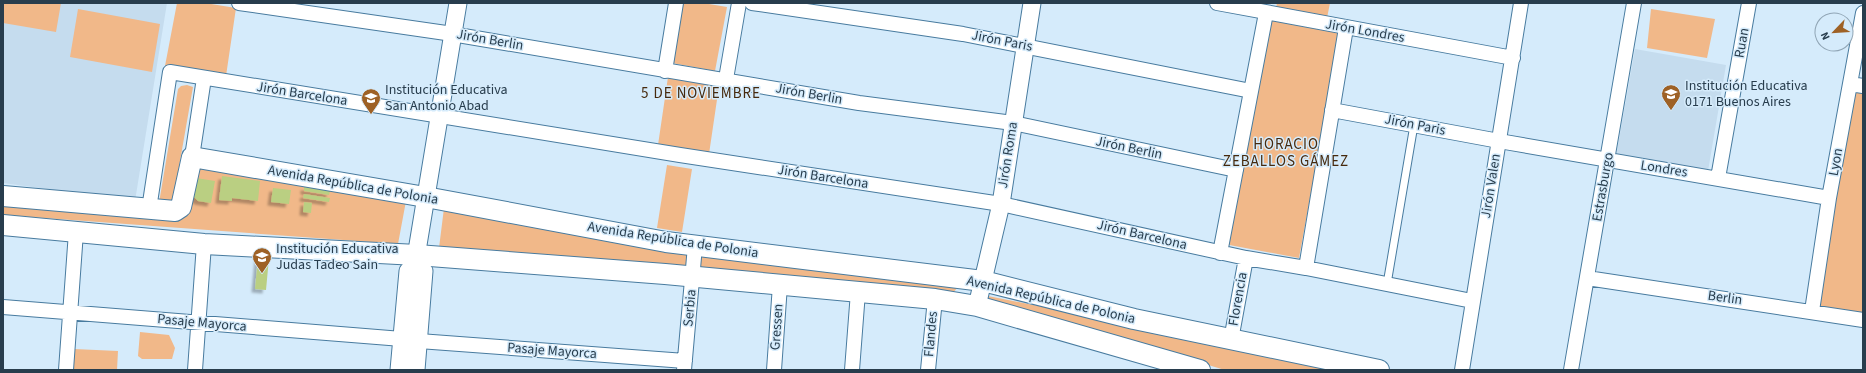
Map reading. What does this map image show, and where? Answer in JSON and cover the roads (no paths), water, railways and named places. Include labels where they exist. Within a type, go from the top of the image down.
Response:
[{"type":"main road","points":[[3,196],[175,211],[181,207],[192,157]]},
{"type":"main road","name":"Avenida República de Polonia","points":[[192,157],[425,197],[666,242],[983,281],[1134,319],[1379,370]]},
{"type":"main road","name":"Avenida República de Polonia","points":[[3,225],[204,244],[701,277],[935,299],[976,306],[1200,370]]},
{"type":"main road","points":[[701,277],[703,246]]},
{"type":"street","name":"Jirón Berlin","points":[[239,3],[452,34],[665,71],[726,79],[859,102],[1013,123],[1236,170]]},
{"type":"street","points":[[399,370],[408,271],[416,259],[438,116],[458,3]]},
{"type":"street","points":[[665,71],[676,3]]},
{"type":"street","points":[[726,79],[739,3]]},
{"type":"street","name":"Jirón Paris","points":[[752,3],[963,34],[1251,91]]},
{"type":"street","name":"Jirón Roma","points":[[976,306],[1001,204],[1032,3]]},
{"type":"street","name":"Jirón Londres","points":[[1217,3],[1513,58]]},
{"type":"street","name":"Jirón Valen","points":[[1462,370],[1521,3]]},
{"type":"street","name":"Estrasburgo","points":[[1571,370],[1634,3]]},
{"type":"street","name":"Ruan","points":[[1718,178],[1748,3]]},
{"type":"street","points":[[1220,253],[1266,13]]},
{"type":"street","name":"Lyon","points":[[1812,311],[1829,198],[1856,85],[1863,13]]},
{"type":"street","points":[[1306,268],[1346,28]]},
{"type":"street","name":"Jirón Barcelona","points":[[149,209],[170,72],[438,116],[1001,204],[1220,253],[1306,268],[1472,301]]},
{"type":"street","points":[[192,157],[204,78]]},
{"type":"street","name":"Jirón Paris","points":[[1332,110],[1499,141]]},
{"type":"street","name":"Londres","points":[[1499,141],[1829,198]]},
{"type":"street","points":[[66,370],[76,232]]},
{"type":"street","points":[[195,370],[204,244]]},
{"type":"street","name":"Florencia","points":[[1230,340],[1246,258]]},
{"type":"street","points":[[416,259],[424,272],[416,370]]},
{"type":"street","name":"Serbia","points":[[685,366],[701,277]]},
{"type":"street","name":"Berlin","points":[[1587,278],[1812,311],[1863,320]]},
{"type":"street","name":"Gressen","points":[[774,370],[780,285]]},
{"type":"street","points":[[852,370],[858,292]]},
{"type":"street","name":"Flandes","points":[[928,370],[935,299]]},
{"type":"street","name":"Pasaje Mayorca","points":[[3,307],[402,339]]},
{"type":"street","name":"Pasaje Mayorca","points":[[419,340],[685,366]]},
{"type":"lane","points":[[1387,284],[1414,125]]},
{"type":"place","name":"Institución Educativa 0171 Buenos Aires","points":[[1671,111]]},
{"type":"place","name":"Institución Educativa San Antonio Abad","points":[[371,115]]},
{"type":"place","name":"Institución Educativa Judas Tadeo Sain","points":[[262,274]]},
{"type":"district","name":"5 DE NOVIEMBRE","points":[[701,93]]},
{"type":"district","name":"HORACIO ZEBALLOS GÁMEZ","points":[[1286,152]]}]
